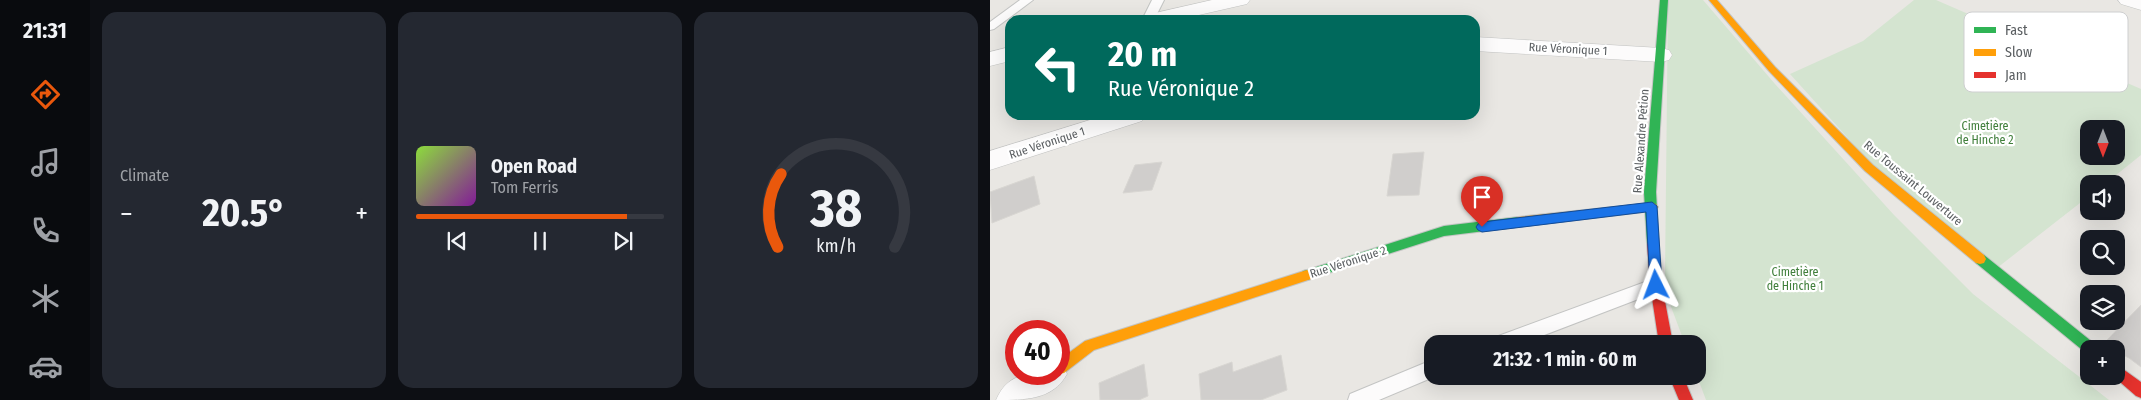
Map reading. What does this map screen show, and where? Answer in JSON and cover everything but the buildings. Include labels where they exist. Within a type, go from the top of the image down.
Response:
[{"type":"street","points":[[1171,15],[1240,0]]},
{"type":"street","name":"Rue Alexandre Pétion","points":[[1664,0],[1650,192],[1656,285],[1664,335]]},
{"type":"street","name":"Rue Toussaint Louverture","points":[[1713,0],[1772,69],[1869,168],[2080,340]]},
{"type":"street","points":[[2128,0],[2141,4]]},
{"type":"street","name":"Rue Véronique 1","points":[[1480,44],[1661,55]]},
{"type":"street","points":[[990,59],[1005,55]]},
{"type":"street","name":"Rue Véronique 1","points":[[990,161],[1117,120]]},
{"type":"street","name":"Rue Véronique 2","points":[[1070,360],[1090,345],[1444,231],[1652,206]]},
{"type":"street","points":[[2125,378],[2141,391]]},
{"type":"street","points":[[1013,400],[1034,385]]},
{"type":"street","points":[[1680,385],[1686,400]]},
{"type":"lane","points":[[1007,15],[1027,0]]},
{"type":"lane","points":[[1150,15],[1158,0]]},
{"type":"lane","points":[[990,28],[1005,17]]},
{"type":"lane","points":[[1523,335],[1656,285]]},
{"type":"lane","points":[[1357,400],[1424,372]]},
{"type":"green space","name":"Cimetière de Hinche 1","points":[[1668,0],[1703,0],[1775,84],[1894,215],[1973,294],[2080,377],[2080,385],[2090,385],[2109,400],[1706,400],[1700,385],[1706,385],[1706,335],[1682,335],[1670,304],[1665,275]]},
{"type":"green space","name":"Cimetière de Hinche 2","points":[[1914,0],[1936,0],[1964,12],[1964,92],[2128,92],[2128,83],[2141,89],[2141,155],[2116,175],[2080,175],[2080,203],[1997,268],[1904,200],[1790,74],[1863,41]]},
{"type":"traffic: fast","points":[[1653,244],[1650,192],[1664,0]]},
{"type":"traffic: fast","points":[[1307,275],[1444,231],[1518,222]]},
{"type":"traffic: fast","points":[[1980,259],[2080,340]]},
{"type":"traffic: slow","points":[[1713,0],[1772,69],[1869,168],[1980,259]]},
{"type":"traffic: slow","points":[[1518,222],[1652,207]]},
{"type":"traffic: slow","points":[[1070,360],[1090,345],[1307,275]]},
{"type":"traffic: jam","points":[[1653,244],[1656,285],[1664,335]]},
{"type":"traffic: jam","points":[[2125,378],[2141,391]]},
{"type":"traffic: jam","points":[[1680,385],[1686,400]]},
{"type":"route","points":[[1482,227],[1652,206],[1656,285]]}]
